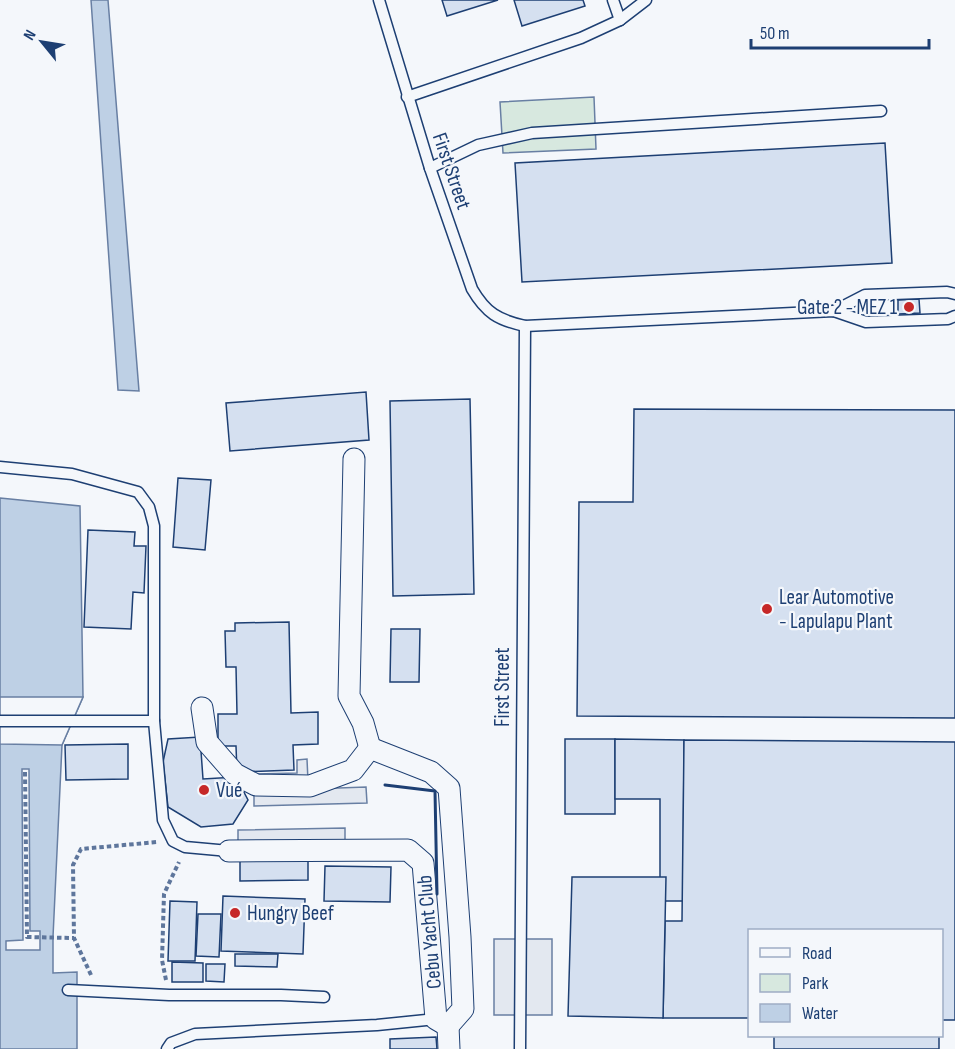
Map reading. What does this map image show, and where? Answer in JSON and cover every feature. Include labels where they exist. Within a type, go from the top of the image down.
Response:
[{"type":"street","points":[[354,459],[349,696],[363,723],[370,748]]},
{"type":"street","points":[[202,708],[207,742],[235,774],[256,785],[310,786],[353,770],[370,748]]},
{"type":"street","points":[[370,748],[431,771],[449,788],[460,937],[462,1009],[442,1023]]},
{"type":"street","name":"Cebu Yacht Club","points":[[229,851],[408,850],[423,863],[442,1023],[449,1049]]},
{"type":"lane","name":"First Street","points":[[378,0],[430,168],[472,289],[481,304],[500,319],[525,326],[834,311],[866,322],[948,319],[955,316]]},
{"type":"lane","points":[[613,0],[620,20]]},
{"type":"lane","points":[[408,97],[581,39],[620,20],[646,0]]},
{"type":"lane","points":[[430,168],[478,145],[532,132],[881,111]]},
{"type":"lane","name":"First Street","points":[[834,311],[865,295],[947,292],[955,294]]},
{"type":"lane","name":"First Street","points":[[520,1049],[525,326]]},
{"type":"lane","points":[[0,467],[72,474],[138,492],[149,507],[154,526],[154,721],[163,820],[173,841],[185,847],[229,851]]},
{"type":"lane","points":[[0,721],[154,721]]},
{"type":"lane","points":[[68,990],[169,995],[324,997]]},
{"type":"lane","points":[[167,1049],[171,1043],[195,1034],[442,1023]]},
{"type":"path","points":[[26,772],[27,937],[74,938]]},
{"type":"path","points":[[101,992],[74,938],[73,865],[81,849],[173,841]]},
{"type":"path","points":[[169,995],[162,960],[164,894],[185,847]]},
{"type":"green space","points":[[594,97],[596,149],[503,153],[500,102]]},
{"type":"shaded area","points":[[307,759],[308,781],[255,774],[297,773],[297,760]]},
{"type":"shaded area","points":[[366,787],[367,803],[254,806],[254,791]]},
{"type":"shaded area","points":[[345,828],[345,844],[238,846],[238,830]]},
{"type":"shaded area","points":[[494,939],[552,939],[552,1015],[494,1015]]},
{"type":"water","points":[[91,0],[108,0],[139,391],[118,390]]},
{"type":"water","points":[[0,498],[80,506],[83,697],[62,745],[53,937],[53,973],[77,972],[77,1049],[0,1049]]},
{"type":"pier","points":[[0,697],[83,697],[62,745],[0,744]]},
{"type":"pier","points":[[22,769],[29,769],[30,931],[40,931],[40,950],[6,950],[6,941],[23,940]]},
{"type":"building","points":[[442,0],[498,0],[447,16]]},
{"type":"building","points":[[514,0],[583,0],[585,6],[522,26]]},
{"type":"building","points":[[885,143],[892,263],[522,282],[515,163]]},
{"type":"building","name":"Gate 2 - MEZ 1","points":[[919,299],[920,313],[898,314],[898,300]]},
{"type":"building","points":[[366,392],[369,440],[230,451],[226,403]]},
{"type":"building","points":[[470,399],[474,594],[393,596],[390,401]]},
{"type":"building","name":"Lear Automotive - Lapulapu Plant","points":[[634,409],[955,410],[955,718],[577,716],[579,502],[633,502]]},
{"type":"building","points":[[178,478],[211,480],[205,550],[173,547]]},
{"type":"building","points":[[88,530],[135,532],[134,546],[146,546],[144,593],[133,592],[131,629],[84,627]]},
{"type":"building","points":[[289,622],[291,713],[318,712],[318,744],[293,745],[294,770],[237,772],[236,746],[218,746],[218,714],[237,714],[236,667],[226,667],[225,631],[235,631],[235,623]]},
{"type":"building","points":[[391,629],[420,629],[419,682],[390,682]]},
{"type":"building","name":"Vué","points":[[200,737],[203,779],[236,777],[248,800],[233,824],[201,827],[168,807],[163,762],[168,739]]},
{"type":"building","points":[[565,739],[615,739],[615,814],[565,814]]},
{"type":"building","points":[[615,739],[684,740],[683,901],[660,901],[660,799],[615,799]]},
{"type":"building","points":[[684,740],[955,742],[955,1020],[943,1020],[943,929],[748,929],[748,1018],[663,1018],[665,921],[682,921]]},
{"type":"building","points":[[128,744],[128,779],[66,780],[65,745]]},
{"type":"building","points":[[308,851],[308,880],[240,881],[240,852]]},
{"type":"building","points":[[325,866],[391,867],[390,902],[324,901]]},
{"type":"building","points":[[572,877],[666,877],[663,1018],[568,1016]]},
{"type":"building","points":[[223,896],[305,899],[303,954],[221,951]]},
{"type":"building","points":[[170,901],[197,902],[195,961],[168,961]]},
{"type":"building","points":[[198,914],[221,914],[219,957],[196,956]]},
{"type":"building","points":[[235,954],[278,954],[277,967],[235,966]]},
{"type":"building","points":[[172,962],[203,963],[203,982],[172,982]]},
{"type":"building","points":[[206,964],[225,964],[224,982],[206,981]]},
{"type":"building","points":[[436,1037],[437,1049],[390,1049],[390,1039]]},
{"type":"building","points":[[774,1037],[939,1037],[939,1049],[774,1049]]},
{"type":"wall","points":[[385,785],[435,791],[437,894]]},
{"type":"place","name":"Gate 2 - MEZ 1","points":[[909,307]]},
{"type":"place","name":"Lear Automotive - Lapulapu Plant","points":[[767,609]]},
{"type":"place","name":"Vué","points":[[204,790]]},
{"type":"place","name":"Hungry Beef","points":[[235,913]]}]
